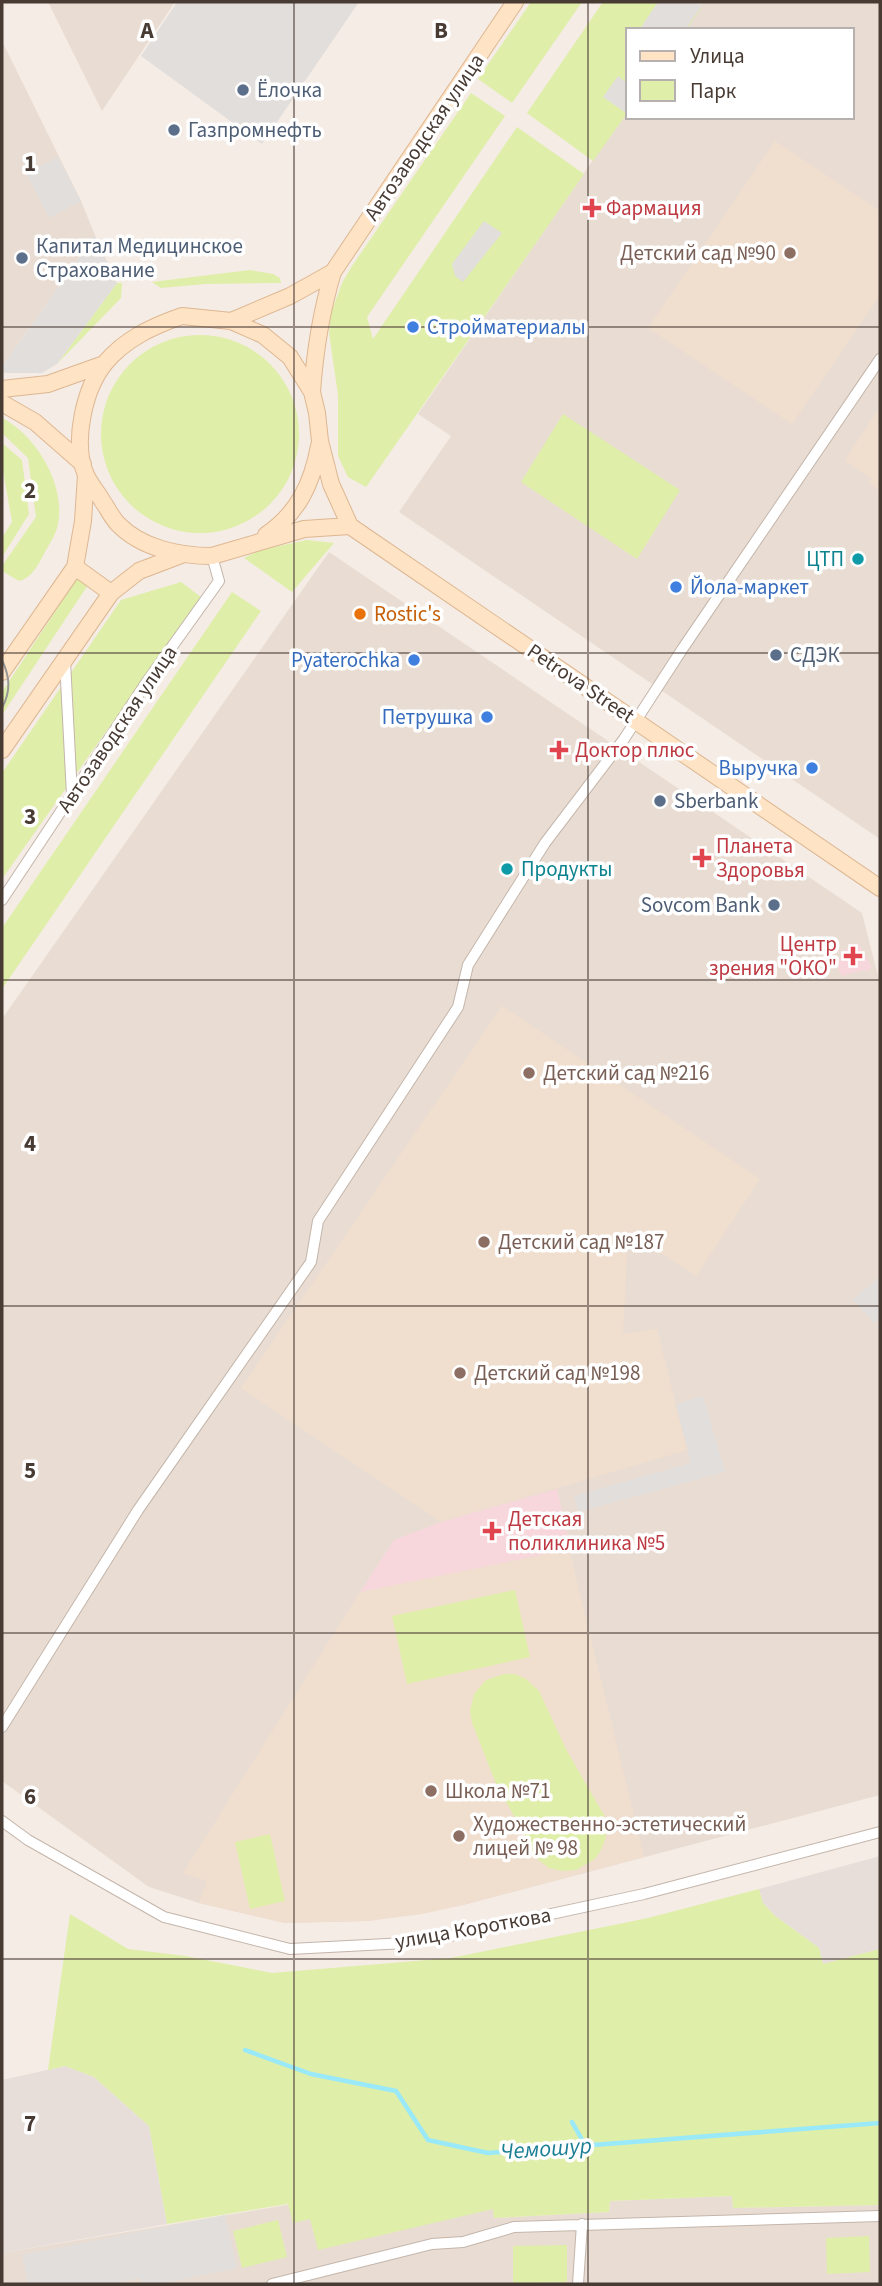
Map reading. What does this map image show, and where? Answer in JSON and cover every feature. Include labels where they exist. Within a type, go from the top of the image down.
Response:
[{"type":"main road","name":"Автозаводская улица","points":[[333,272],[515,2]]},
{"type":"main road","points":[[231,321],[290,296],[333,272]]},
{"type":"main road","points":[[2,403],[36,422],[85,470],[118,524],[147,544],[181,555],[212,556],[304,529],[350,526],[331,484],[312,392],[322,307],[333,272]]},
{"type":"main road","points":[[5,667],[75,567],[83,521],[85,470],[80,429],[87,395],[104,364],[130,340],[181,316],[231,321],[263,335],[290,358],[312,392]]},
{"type":"main road","points":[[2,389],[48,384],[104,364]]},
{"type":"main road","points":[[256,542],[282,524],[302,500],[314,471],[320,440]]},
{"type":"main road","name":"Petrova Street","points":[[350,526],[880,888]]},
{"type":"main road","points":[[2,750],[111,593],[139,571],[181,555]]},
{"type":"main road","points":[[75,567],[111,593]]},
{"type":"street","points":[[2,1727],[138,1510],[311,1262],[318,1222],[458,1007],[468,965],[545,843],[624,739],[880,359]]},
{"type":"street","name":"Автозаводская улица","points":[[2,900],[146,683],[219,580],[212,556]]},
{"type":"street","points":[[65,661],[72,795]]},
{"type":"street","name":"улица Короткова","points":[[2,1821],[29,1840],[164,1917],[290,1948],[406,1943],[483,1930],[644,1894],[880,1832]]},
{"type":"street","points":[[272,2284],[432,2244],[463,2242],[514,2227],[880,2216]]},
{"type":"street","points":[[578,2284],[582,2224]]},
{"type":"shaded area","points":[[48,2],[175,2],[102,111]]},
{"type":"shaded area","name":"Ёлочка","points":[[177,2],[359,2],[262,144],[141,56]]},
{"type":"shaded area","points":[[658,2],[695,2],[702,6],[686,28],[640,28]]},
{"type":"shaded area","points":[[701,2],[880,2],[880,839],[399,512],[451,436],[418,414],[626,112],[626,119],[854,119],[854,28],[683,28]]},
{"type":"shaded area","points":[[2,41],[95,235],[2,367]]},
{"type":"shaded area","points":[[618,76],[626,82],[626,113],[603,97]]},
{"type":"shaded area","name":"Детский сад №90","points":[[775,141],[880,211],[880,295],[792,424],[648,328]]},
{"type":"shaded area","points":[[58,157],[81,201],[49,218],[26,173]]},
{"type":"shaded area","points":[[484,221],[502,233],[463,282],[455,276],[452,264]]},
{"type":"shaded area","points":[[95,235],[117,283],[57,364],[42,373],[2,373],[2,367]]},
{"type":"shaded area","points":[[880,407],[880,491],[869,483],[872,479],[845,460]]},
{"type":"shaded area","points":[[329,552],[862,913],[880,984],[880,1795],[463,1905],[368,1921],[285,1923],[199,1903],[149,1887],[2,1781],[2,1019]]},
{"type":"shaded area","name":"Центр зрения \"ОКО\"","points":[[858,943],[872,967],[868,971],[842,976],[835,964],[847,948]]},
{"type":"shaded area","points":[[502,1006],[760,1179],[696,1276],[628,1231],[623,1334],[657,1329],[687,1450],[441,1522],[241,1388]]},
{"type":"shaded area","points":[[880,1276],[880,1317],[874,1323],[853,1300]]},
{"type":"shaded area","points":[[703,1396],[725,1472],[578,1512],[574,1496],[691,1463],[676,1404]]},
{"type":"shaded area","name":"Детская поликлиника №5","points":[[557,1489],[571,1549],[360,1592],[394,1540],[441,1522]]},
{"type":"shaded area","name":"Школа №71","points":[[569,1549],[644,1857],[463,1905],[368,1921],[285,1923],[199,1903],[207,1881],[183,1873],[360,1592]]},
{"type":"shaded area","points":[[880,1856],[880,1949],[823,1964],[819,1948],[774,1915],[763,1903],[759,1889]]},
{"type":"shaded area","points":[[65,2066],[94,2077],[149,2126],[167,2224],[2,2253],[2,2080]]},
{"type":"shaded area","points":[[495,2170],[494,2218],[609,2212],[610,2201],[733,2196],[733,2208],[880,2205],[880,2284],[2,2284],[2,2253]]},
{"type":"shaded area","points":[[225,2215],[237,2268],[160,2284],[142,2284],[140,2278],[110,2284],[28,2284],[22,2255]]},
{"type":"green space","points":[[531,2],[582,2],[512,103],[478,79]]},
{"type":"green space","points":[[603,2],[694,2],[702,7],[687,28],[626,28],[626,115],[593,161],[527,113]]},
{"type":"green space","points":[[471,93],[505,116],[367,317],[373,339],[517,127],[584,174],[366,487],[348,477],[338,456],[338,395],[329,333],[331,313],[342,283],[352,266]]},
{"type":"green space","points":[[250,270],[273,274],[280,278],[281,283],[205,284],[161,288],[152,282]]},
{"type":"green space","points":[[117,283],[122,283],[121,298],[57,364]]},
{"type":"green space","points":[[200,335],[238,343],[270,364],[291,396],[299,434],[291,472],[270,504],[238,525],[200,533],[162,525],[130,504],[109,472],[101,434],[109,396],[130,364],[162,343]]},
{"type":"green space","points":[[563,414],[680,490],[637,559],[521,482]]},
{"type":"green space","points":[[2,418],[26,436],[46,463],[53,478],[59,509],[56,532],[31,574],[19,581],[2,571],[2,566],[36,517],[28,458],[2,433]]},
{"type":"green space","points":[[2,443],[22,460],[29,514],[2,557],[2,538],[12,522],[2,464]]},
{"type":"green space","points":[[307,540],[334,543],[292,592],[244,558],[260,550]]},
{"type":"green space","points":[[84,579],[88,585],[2,715],[2,692],[76,580]]},
{"type":"green space","points":[[181,582],[201,597],[2,879],[2,773],[121,600]]},
{"type":"green space","points":[[232,592],[261,611],[2,989],[2,928]]},
{"type":"green space","points":[[515,1590],[530,1657],[407,1684],[392,1616]]},
{"type":"green space","points":[[504,1674],[515,1674],[526,1679],[539,1691],[567,1751],[604,1815],[607,1827],[601,1850],[595,1859],[576,1870],[549,1868],[534,1856],[497,1786],[472,1723],[470,1711],[474,1694],[486,1680]]},
{"type":"green space","points":[[270,1834],[285,1901],[250,1909],[235,1842]]},
{"type":"green space","points":[[759,1889],[763,1903],[774,1915],[819,1948],[823,1964],[880,1949],[880,2205],[733,2208],[732,2196],[610,2201],[609,2212],[494,2218],[493,2209],[318,2250],[310,2219],[293,2223],[288,2204],[167,2224],[149,2126],[94,2077],[65,2066],[48,2070],[70,1914],[128,1949],[185,1956],[272,1973],[451,1958],[648,1918]]},
{"type":"green space","points":[[278,2220],[287,2257],[242,2268],[233,2231]]},
{"type":"green space","points":[[869,2236],[870,2272],[827,2274],[826,2238]]},
{"type":"green space","points":[[567,2245],[567,2282],[513,2283],[513,2246]]},
{"type":"waterway","name":"Чемошур","points":[[245,2050],[311,2074],[396,2091],[428,2140],[488,2153],[880,2123]]},
{"type":"waterway","points":[[572,2122],[585,2145]]},
{"type":"tram line","points":[[2,660],[8,684],[2,708]]},
{"type":"place","name":"Ёлочка","points":[[243,90]]},
{"type":"place","name":"Газпромнефть","points":[[174,130]]},
{"type":"place","name":"Фармация","points":[[592,208]]},
{"type":"place","name":"Детский сад №90","points":[[790,253]]},
{"type":"place","name":"Капитал Медицинское Страхование","points":[[22,258]]},
{"type":"place","name":"Стройматериалы","points":[[413,327]]},
{"type":"place","name":"ЦТП","points":[[858,559]]},
{"type":"place","name":"Йола-маркет","points":[[676,587]]},
{"type":"place","name":"Rostic's","points":[[360,614]]},
{"type":"place","name":"СДЭК","points":[[776,655]]},
{"type":"place","name":"Pyaterochka","points":[[414,660]]},
{"type":"place","name":"Петрушка","points":[[487,717]]},
{"type":"place","name":"Доктор плюс","points":[[559,750]]},
{"type":"place","name":"Выручка","points":[[812,768]]},
{"type":"place","name":"Sberbank","points":[[660,801]]},
{"type":"place","name":"Планета Здоровья","points":[[702,858]]},
{"type":"place","name":"Продукты","points":[[507,869]]},
{"type":"place","name":"Sovcom Bank","points":[[774,905]]},
{"type":"place","name":"Центр зрения \"ОКО\"","points":[[853,956]]},
{"type":"place","name":"Детский сад №216","points":[[529,1073]]},
{"type":"place","name":"Детский сад №187","points":[[484,1242]]},
{"type":"place","name":"Детский сад №198","points":[[460,1373]]},
{"type":"place","name":"Детская поликлиника №5","points":[[492,1531]]},
{"type":"place","name":"Школа №71","points":[[431,1791]]},
{"type":"place","name":"Художественно-эстетический лицей № 98","points":[[459,1836]]}]
